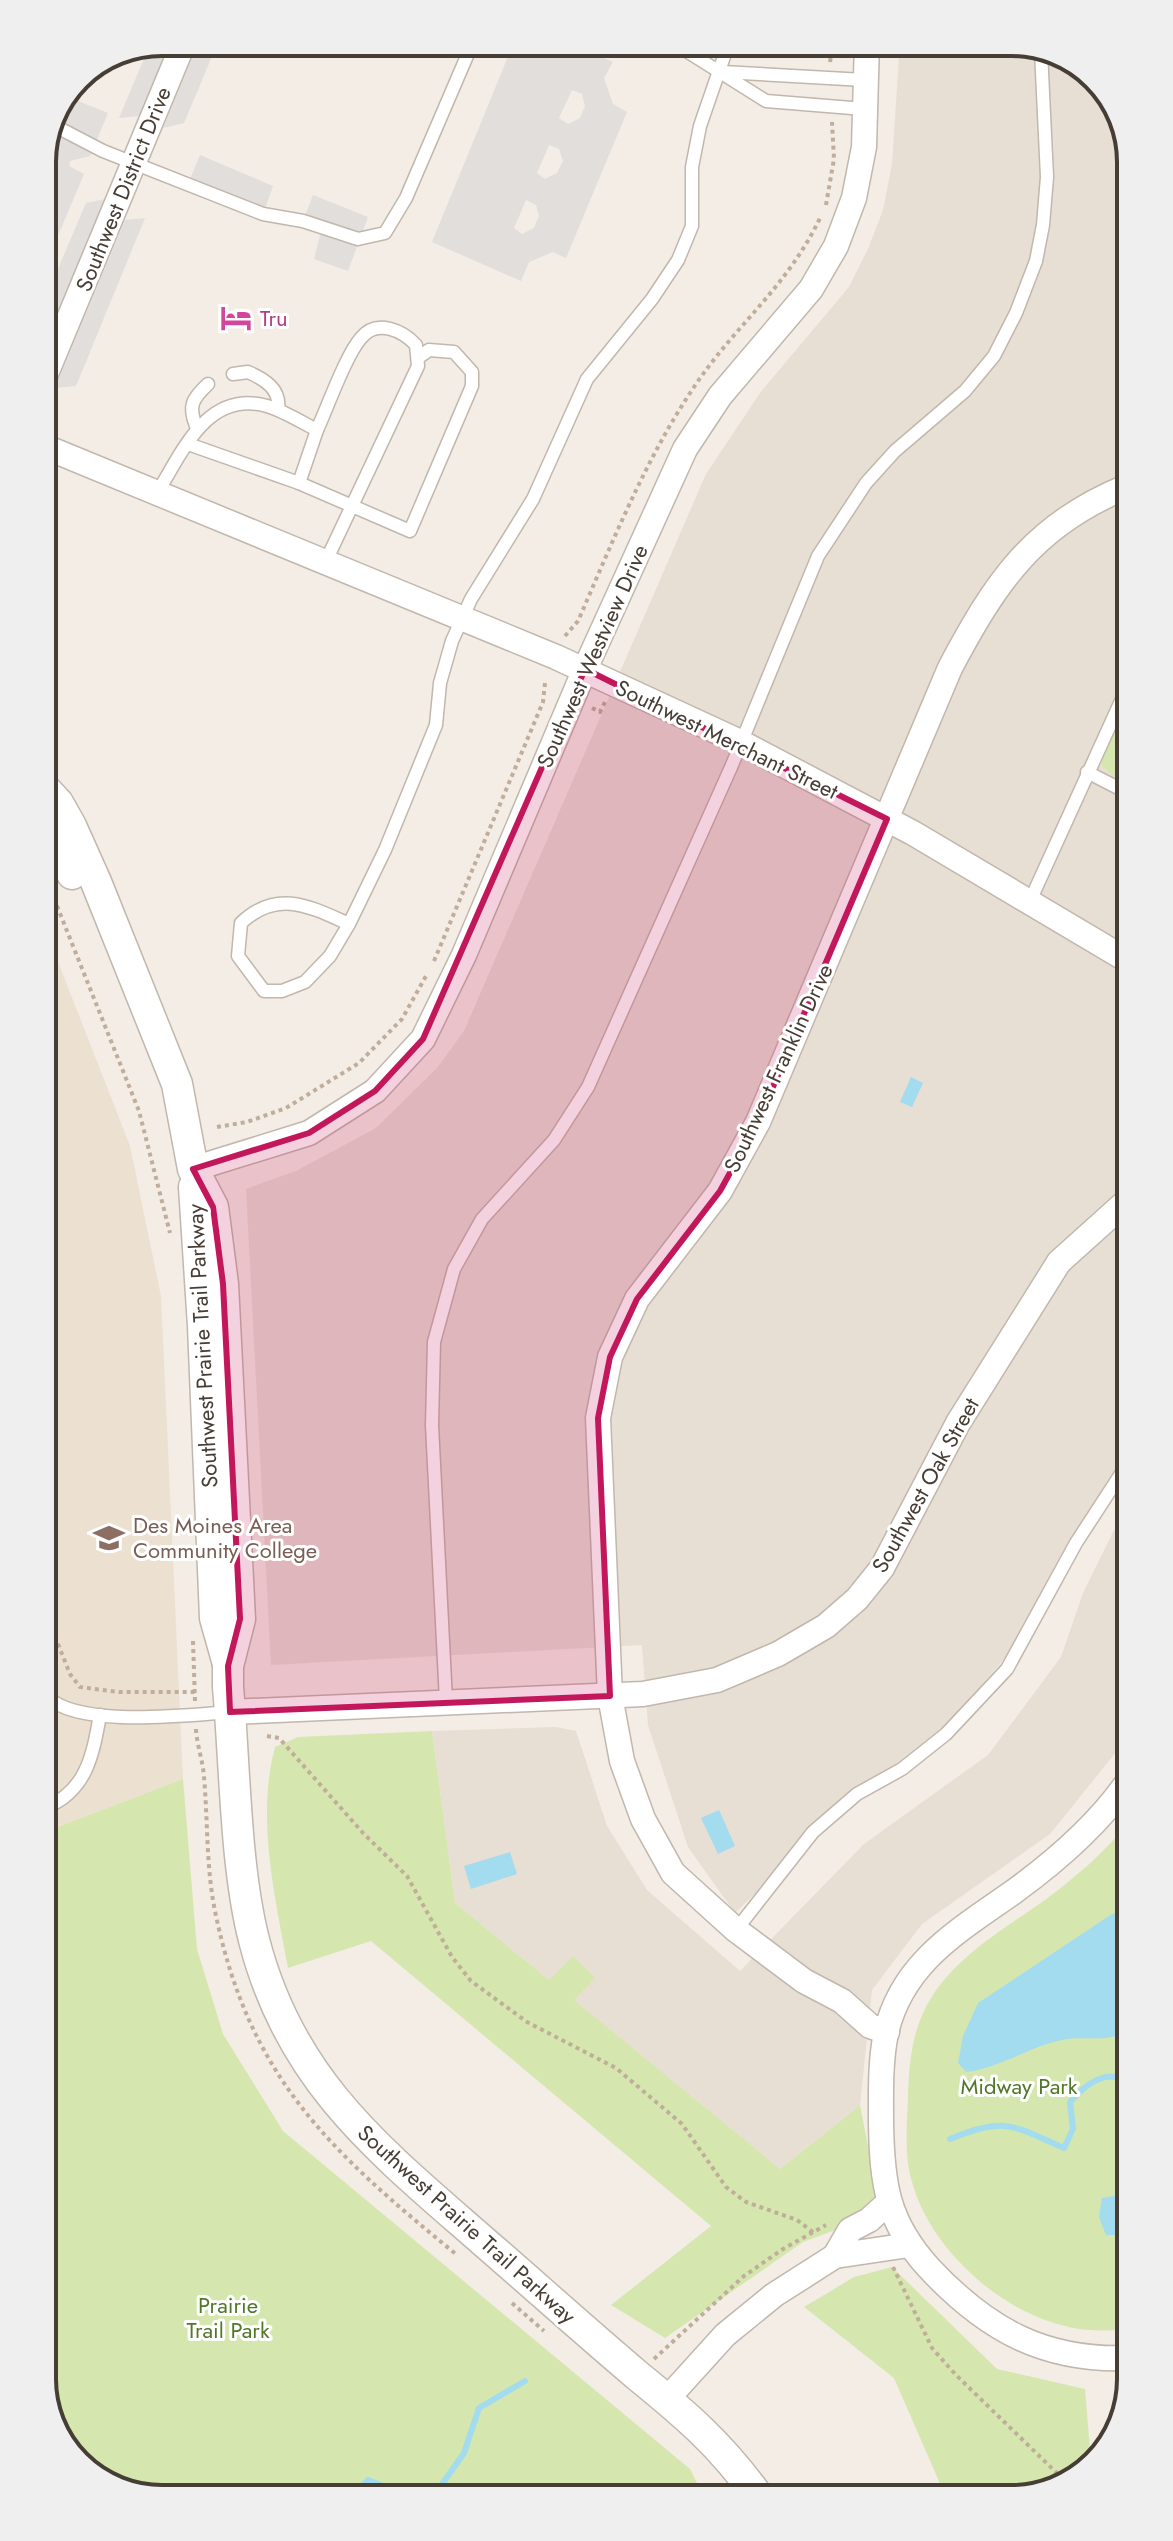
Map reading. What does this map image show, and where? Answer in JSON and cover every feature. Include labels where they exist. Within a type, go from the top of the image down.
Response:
[{"type":"street","name":"Southwest District Drive","points":[[56,351],[178,56]]},
{"type":"street","name":"Southwest Westview Drive","points":[[193,1169],[309,1133],[375,1091],[423,1039],[464,955],[585,669],[685,449],[720,396],[811,289],[836,246],[854,198],[864,147],[866,56]]},
{"type":"street","name":"Southwest Merchant Street","points":[[56,451],[461,621],[585,669],[740,742],[887,819],[1117,954]]},
{"type":"street","name":"Southwest Franklin Drive","points":[[887,2032],[870,2026],[842,2001],[804,1981],[736,1930],[673,1873],[643,1819],[622,1761],[610,1696],[598,1418],[610,1357],[637,1299],[720,1191],[758,1122],[950,668],[986,600],[1016,563],[1053,529],[1089,502],[1117,491]]},
{"type":"street","name":"Southwest Prairie Trail Parkway","points":[[56,801],[71,826],[102,897],[177,1084],[184,1137],[193,1169],[213,1207],[223,1284],[240,1619],[228,1666],[230,1712],[245,1884],[254,1939],[275,2002],[307,2064],[350,2121],[397,2167],[699,2426],[749,2485]]},
{"type":"street","name":"Southwest Prairie Trail Parkway","points":[[56,845],[77,884],[159,1091],[184,1137]]},
{"type":"street","name":"Southwest Oak Street","points":[[230,1712],[610,1696],[680,1689],[748,1669],[826,1626],[857,1599],[882,1568],[958,1423],[1059,1262],[1117,1210]]},
{"type":"street","points":[[1117,1793],[1056,1858],[954,1931],[924,1959],[900,1996],[887,2032],[881,2085],[882,2156],[889,2202],[909,2245],[972,2307],[1018,2339],[1070,2357],[1117,2359]]},
{"type":"street","name":"Southwest Franklin Drive","points":[[842,2001],[862,2004],[900,1996]]},
{"type":"street","points":[[835,2256],[850,2230],[869,2220],[889,2202]]},
{"type":"street","points":[[668,2398],[725,2335],[774,2295],[835,2256],[909,2245]]},
{"type":"lane","points":[[62,129],[263,214],[303,221],[358,239],[385,233],[406,198],[467,56]]},
{"type":"lane","points":[[695,56],[766,101],[864,109]]},
{"type":"lane","points":[[349,924],[308,906],[273,903],[254,911],[241,923],[238,956],[264,991],[282,991],[305,982],[330,956],[349,924],[385,850],[436,725],[440,683],[461,621],[533,499],[587,379],[652,299],[678,260],[692,226],[692,167],[700,126],[725,56]]},
{"type":"lane","points":[[446,1701],[432,1425],[434,1342],[454,1269],[482,1219],[554,1140],[588,1087],[818,556],[866,483],[895,451],[965,391],[994,356],[1016,313],[1036,261],[1043,225],[1047,177],[1041,61]]},
{"type":"lane","points":[[720,71],[864,80]]},
{"type":"lane","points":[[299,483],[317,430],[360,338],[369,332],[397,330],[416,345],[419,357]]},
{"type":"lane","points":[[188,444],[299,483],[351,507],[410,531],[472,386],[472,372],[454,352],[429,350],[419,357],[351,507],[325,563]]},
{"type":"lane","points":[[233,374],[248,372],[272,387],[279,400],[278,409]]},
{"type":"lane","points":[[196,426],[190,410],[194,397],[208,384]]},
{"type":"lane","points":[[157,493],[196,426],[211,415],[244,404],[278,409],[317,430]]},
{"type":"lane","points":[[1030,901],[1117,709]]},
{"type":"lane","points":[[1087,772],[1117,787]]},
{"type":"lane","points":[[736,1930],[813,1832],[857,1794],[902,1769],[946,1734],[1007,1669],[1076,1543],[1117,1480]]},
{"type":"lane","points":[[56,1704],[100,1715],[153,1718],[230,1712]]},
{"type":"lane","points":[[56,1802],[72,1794],[83,1779],[100,1715]]},
{"type":"path","points":[[217,1127],[247,1122],[321,1089],[359,1063],[402,1019],[432,966],[543,702],[545,683]]},
{"type":"path","points":[[56,903],[139,1111],[155,1163],[171,1245]]},
{"type":"path","points":[[193,1637],[196,1714],[214,1909],[246,2016],[264,2052],[306,2115],[332,2147],[467,2263]]},
{"type":"path","points":[[56,1639],[70,1674],[80,1687],[119,1692],[195,1692]]},
{"type":"path","points":[[267,1736],[279,1738],[352,1822],[407,1876],[445,1946],[471,1981],[527,2022],[616,2068],[682,2124],[726,2187],[746,2202],[797,2220],[814,2233]]},
{"type":"path","points":[[656,2357],[744,2276],[783,2249],[814,2233],[835,2216]]},
{"type":"path","points":[[898,2277],[932,2348],[1058,2474]]},
{"type":"path","points":[[502,2292],[555,2340]]},
{"type":"highlighted area","points":[[585,669],[887,819],[758,1122],[720,1191],[637,1299],[610,1357],[598,1418],[610,1696],[230,1712],[228,1666],[240,1619],[223,1284],[213,1207],[193,1169],[309,1133],[375,1091],[423,1039]]},
{"type":"shaded area","points":[[165,56],[140,116],[119,118],[144,58]]},
{"type":"shaded area","points":[[193,56],[212,56],[184,123],[163,128]]},
{"type":"shaded area","points":[[508,56],[599,56],[613,62],[604,78],[613,104],[627,112],[566,258],[553,252],[529,262],[521,281],[432,242]],"holes":[[[572,90],[582,94],[585,106],[580,118],[568,124],[559,118]],[[549,145],[559,149],[563,161],[557,173],[545,179],[537,173]],[[526,200],[536,205],[539,216],[534,228],[522,234],[514,228]]]},
{"type":"shaded area","points":[[899,56],[1018,56],[1052,64],[1091,92],[1106,115],[1115,141],[1117,1478],[1005,1658],[934,1741],[848,1803],[735,1913],[688,1847],[648,1725],[642,1645],[271,1665],[246,1189],[296,1171],[376,1128],[437,1068],[464,1031],[706,474],[760,393],[849,287],[883,210],[892,164]]},
{"type":"shaded area","points":[[76,100],[108,113],[90,156],[70,161],[69,166],[84,174],[56,240],[56,155],[67,115]]},
{"type":"shaded area","points":[[200,155],[273,186],[263,214],[188,184]]},
{"type":"shaded area","points":[[313,195],[368,217],[348,271],[314,259],[322,228],[303,221]]},
{"type":"shaded area","points":[[106,199],[56,319],[56,273],[86,203]]},
{"type":"shaded area","points":[[145,218],[76,386],[56,388],[56,386],[125,220]]},
{"type":"shaded area","name":"Des Moines Area Community College","points":[[56,957],[130,1146],[161,1296],[183,1779],[56,1828]]},
{"type":"shaded area","points":[[1117,1526],[1117,1751],[1050,1834],[922,1924],[872,1990],[860,2105],[780,2169],[455,1903],[432,1731],[556,1727],[576,1731],[607,1826],[647,1890],[740,1971],[864,1844],[988,1755],[1061,1657],[1083,1593]]},
{"type":"green space","points":[[1117,722],[1117,778],[1102,767],[1102,755]]},
{"type":"green space","points":[[432,1731],[455,1903],[549,1980],[573,1956],[595,1978],[574,2000],[780,2169],[860,2105],[881,2213],[803,2242],[665,2338],[611,2305],[711,2226],[371,1941],[288,1968],[273,1886],[267,1829],[267,1802],[275,1747],[298,1737]]},
{"type":"green space","name":"Prairie Trail Park","points":[[183,1779],[197,1949],[223,2034],[283,2131],[690,2469],[698,2485],[155,2485],[121,2477],[87,2454],[70,2432],[62,2413],[56,2379],[56,1828]]},
{"type":"green space","name":"Midway Park","points":[[1117,1836],[1117,2330],[1106,2331],[1065,2326],[1040,2318],[992,2291],[970,2273],[951,2253],[921,2207],[909,2172],[907,2140],[913,2046],[931,1998],[968,1956],[1045,1900]]},
{"type":"green space","points":[[892,2267],[997,2369],[1085,2389],[1090,2449],[1081,2459],[1058,2474],[1025,2484],[941,2485],[894,2378],[804,2307],[854,2277]]},
{"type":"water","points":[[911,1077],[923,1083],[912,1107],[900,1102]]},
{"type":"water","points":[[719,1810],[735,1846],[718,1854],[701,1818]]},
{"type":"water","points":[[510,1852],[517,1874],[471,1889],[464,1866]]},
{"type":"water","points":[[1117,1913],[1117,2036],[1062,2040],[966,2072],[958,2063],[963,2036],[978,2003]]},
{"type":"water","points":[[1117,2195],[1117,2235],[1106,2235],[1099,2217],[1102,2198]]},
{"type":"waterway","points":[[950,2139],[983,2127],[1008,2126],[1064,2148],[1073,2129],[1070,2102],[1090,2084],[1106,2077],[1117,2078]]},
{"type":"waterway","points":[[441,2485],[464,2453],[479,2408],[525,2381]]},
{"type":"waterway","points":[[363,2485],[368,2480],[381,2485]]},
{"type":"place","name":"Tru","points":[[236,318]]},
{"type":"place","name":"Des Moines Area Community College","points":[[109,1538]]}]
